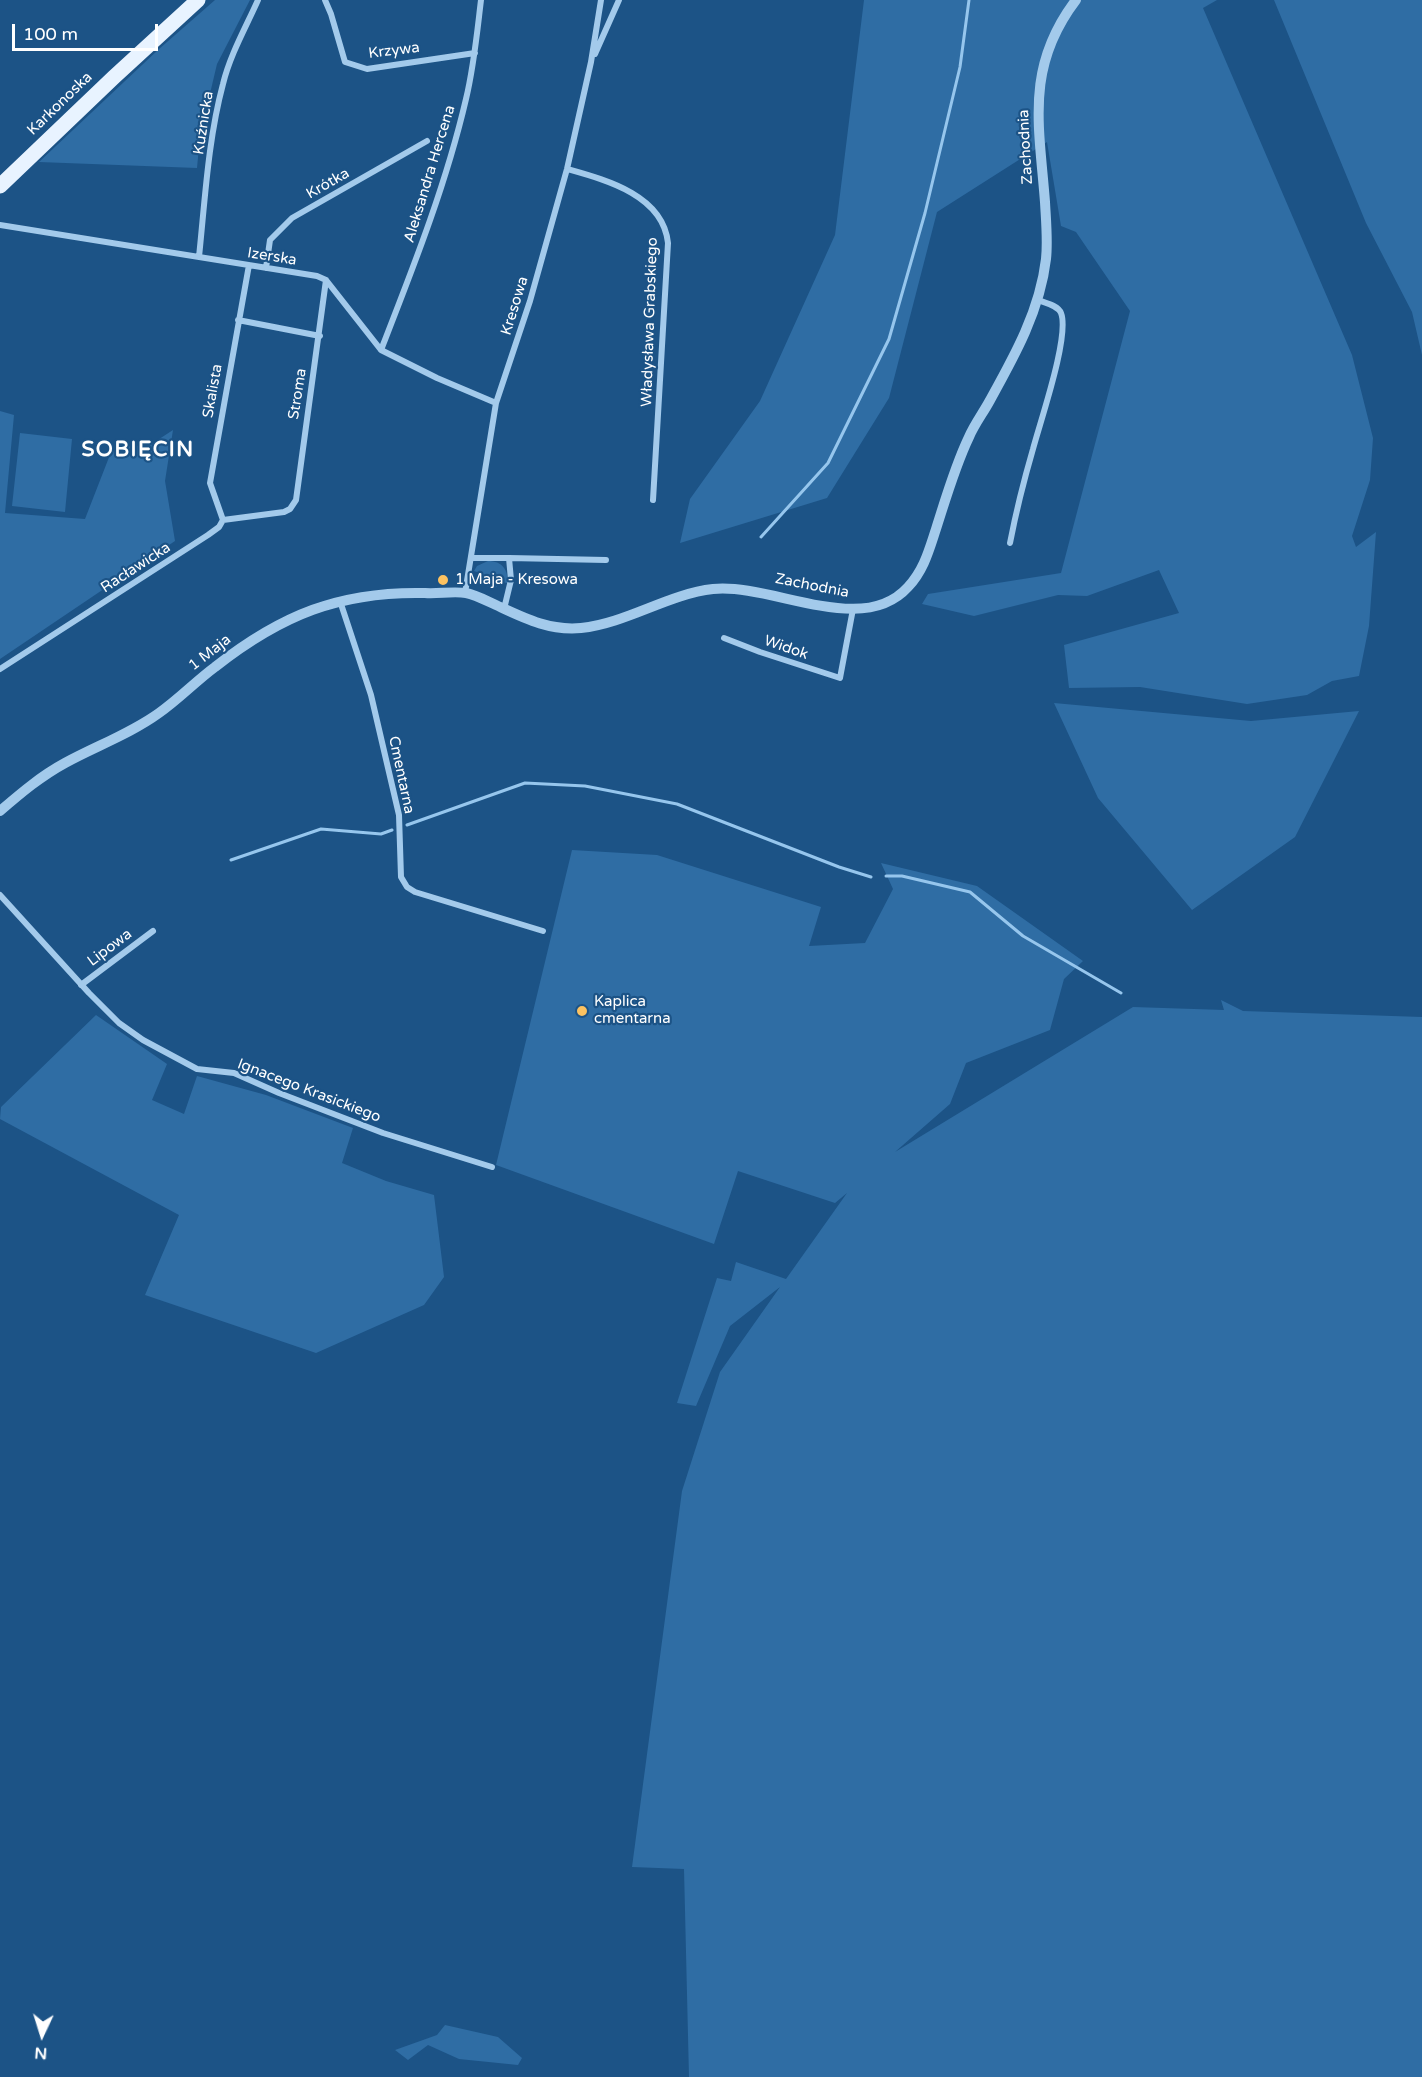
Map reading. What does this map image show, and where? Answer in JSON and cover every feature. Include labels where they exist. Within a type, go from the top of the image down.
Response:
[{"type":"main road","name":"Karkonoska","points":[[0,186],[198,0]]},
{"type":"street","name":"Kuźnicka","points":[[199,257],[212,142],[223,85],[230,62],[258,0]]},
{"type":"street","name":"Krzywa","points":[[325,0],[345,62],[367,69],[475,53]]},
{"type":"street","name":"Aleksandra Hercena","points":[[381,350],[413,269],[449,161],[466,100],[475,53],[481,0]]},
{"type":"street","points":[[591,62],[601,0]]},
{"type":"street","points":[[591,62],[619,0]]},
{"type":"street","name":"Zachodnia","points":[[465,593],[523,618],[544,625],[565,628],[585,627],[628,616],[702,590],[721,588],[755,591],[831,607],[853,609],[875,607],[894,599],[906,590],[925,564],[969,436],[1027,330],[1038,300],[1047,257],[1040,136],[1040,78],[1053,36],[1076,0]]},
{"type":"street","name":"Kresowa","points":[[465,593],[496,403],[530,301],[567,169],[591,62]]},
{"type":"street","name":"Krótka","points":[[266,268],[270,240],[292,218],[427,141]]},
{"type":"street","name":"Władysława Grabskiego","points":[[567,169],[609,181],[626,190],[655,212],[667,233],[653,500]]},
{"type":"street","name":"Izerska","points":[[0,225],[317,276],[327,280]]},
{"type":"street","name":"Skalista","points":[[223,520],[210,483],[249,265]]},
{"type":"street","points":[[327,280],[381,350],[437,378],[496,403]]},
{"type":"street","name":"Stroma","points":[[223,520],[284,512],[290,509],[296,500],[327,280]]},
{"type":"street","points":[[1010,543],[1030,459],[1051,386],[1062,328],[1062,315],[1059,309],[1038,300]]},
{"type":"street","points":[[238,320],[320,336]]},
{"type":"street","name":"Racławicka","points":[[0,669],[208,535],[219,527],[223,520]]},
{"type":"street","points":[[472,558],[606,560]]},
{"type":"street","points":[[504,609],[511,580],[509,558]]},
{"type":"street","name":"1 Maja","points":[[2,804],[60,766],[158,714],[215,666],[253,639],[304,612],[340,601],[375,595],[465,593]]},
{"type":"street","name":"Cmentarna","points":[[340,601],[371,695],[392,782],[399,815],[401,877],[407,887],[415,892],[543,932]]},
{"type":"street","name":"Widok","points":[[724,638],[770,656],[840,678],[853,609]]},
{"type":"street","name":"Ignacego Krasickiego","points":[[0,895],[81,985],[119,1023],[142,1040],[197,1069],[234,1073],[383,1133],[492,1167]]},
{"type":"street","name":"Lipowa","points":[[81,985],[153,931]]},
{"type":"shaded area","points":[[215,0],[250,0],[217,64],[200,136],[197,168],[39,162],[159,49]]},
{"type":"shaded area","points":[[864,0],[1217,0],[1203,8],[1352,355],[1373,438],[1370,480],[1352,536],[1356,547],[1376,532],[1369,626],[1359,676],[1332,681],[1307,695],[1247,704],[1140,687],[1069,688],[1064,645],[1179,613],[1159,570],[1087,596],[1058,595],[974,616],[922,604],[928,594],[1061,573],[1130,311],[1076,232],[1061,226],[1047,142],[937,212],[889,398],[827,498],[680,543],[690,499],[760,401],[835,235]]},
{"type":"shaded area","points":[[1274,0],[1422,0],[1422,355],[1412,312],[1366,223]]},
{"type":"shaded area","points":[[0,411],[14,415],[5,513],[85,519],[113,447],[150,445],[173,430],[165,481],[175,541],[0,659]]},
{"type":"shaded area","points":[[20,433],[72,439],[65,512],[12,506]]},
{"type":"shaded area","points":[[488,561],[501,565],[506,570],[507,583],[501,582],[495,588],[480,582],[480,573],[474,571],[477,566]]},
{"type":"shaded area","points":[[1054,703],[1251,721],[1359,711],[1295,837],[1192,910],[1098,798]]},
{"type":"shaded area","points":[[572,850],[657,855],[821,907],[809,946],[865,943],[893,889],[881,863],[977,886],[1083,961],[1064,979],[1050,1030],[966,1063],[950,1104],[895,1152],[1133,1007],[1224,1010],[1221,1000],[1243,1011],[1422,1017],[1422,2077],[689,2077],[684,1869],[632,1867],[682,1491],[720,1372],[780,1287],[730,1326],[696,1406],[677,1403],[717,1278],[731,1281],[736,1262],[786,1279],[847,1193],[835,1203],[738,1171],[714,1244],[496,1165]]},
{"type":"shaded area","points":[[96,1015],[167,1064],[152,1100],[184,1114],[197,1076],[266,1095],[353,1128],[342,1163],[386,1181],[434,1195],[444,1277],[424,1305],[316,1353],[145,1295],[179,1215],[0,1119],[1,1107]]},
{"type":"shaded area","points":[[445,2025],[498,2037],[522,2058],[518,2065],[459,2059],[428,2045],[408,2060],[395,2050],[437,2035]]},
{"type":"waterway","points":[[761,537],[828,463],[889,339],[925,213],[960,67],[969,0]]},
{"type":"waterway","points":[[407,825],[525,783],[585,786],[677,804],[839,867],[871,877]]},
{"type":"waterway","points":[[231,860],[321,829],[381,834],[392,830]]},
{"type":"waterway","points":[[886,876],[902,876],[970,892],[1023,936],[1121,993]]},
{"type":"place","name":"1 Maja - Kresowa","points":[[443,580]]},
{"type":"place","name":"Kaplica cmentarna","points":[[582,1011]]},
{"type":"district","name":"SOBIĘCIN","points":[[138,450]]}]
